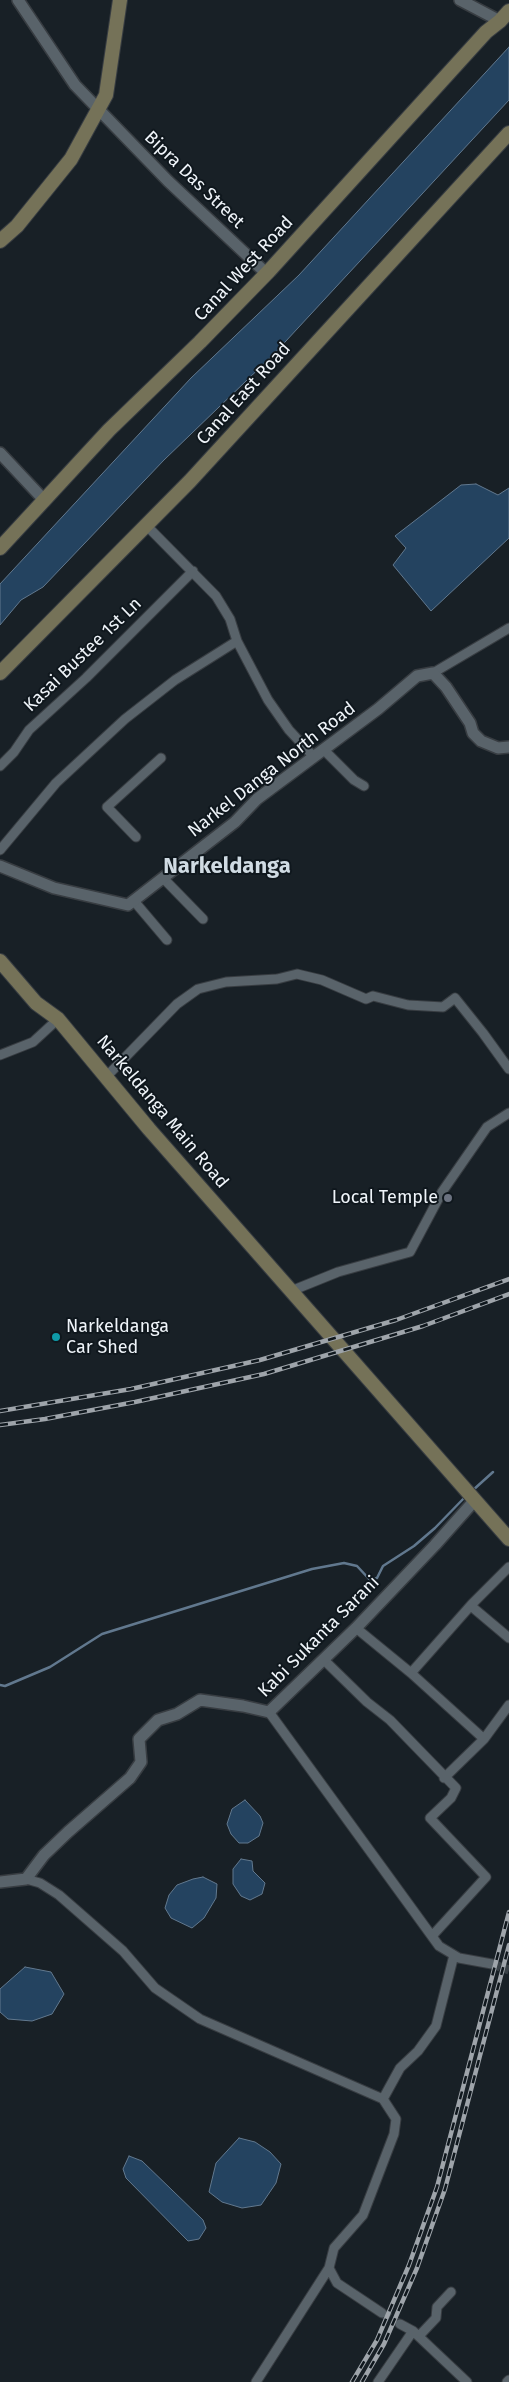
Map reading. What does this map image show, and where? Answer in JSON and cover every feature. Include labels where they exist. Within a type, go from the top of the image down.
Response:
[{"type":"main road","points":[[0,241],[17,226],[71,159],[106,95],[120,0]]},
{"type":"main road","name":"Canal West Road","points":[[0,548],[109,430],[267,274],[480,39],[506,20]]},
{"type":"main road","name":"Canal East Road","points":[[0,673],[190,481],[509,133]]},
{"type":"main road","name":"Narkeldanga Main Road","points":[[0,961],[36,1003],[58,1019],[149,1129],[475,1500]]},
{"type":"main road","points":[[475,1500],[509,1539]]},
{"type":"street","name":"Bipra Das Street","points":[[18,0],[75,85],[168,181],[267,274]]},
{"type":"street","points":[[460,0],[506,20]]},
{"type":"street","points":[[0,453],[45,501]]},
{"type":"street","points":[[146,525],[216,596],[230,619],[237,641],[268,700],[289,730],[364,786]]},
{"type":"street","name":"Kasai Bustee 1st Ln","points":[[0,766],[14,752],[29,730],[86,678],[193,571]]},
{"type":"street","points":[[509,628],[433,673],[446,687],[470,723],[473,733],[481,741],[498,748],[509,747]]},
{"type":"street","points":[[0,850],[56,783],[125,718],[175,680],[237,641]]},
{"type":"street","name":"Narkel Danga North Road","points":[[134,901],[235,822],[257,799],[378,710],[417,676],[433,673]]},
{"type":"street","points":[[136,837],[107,807],[160,758]]},
{"type":"street","points":[[0,866],[54,888],[128,905],[134,901],[151,924],[167,940]]},
{"type":"street","points":[[163,878],[203,919]]},
{"type":"street","points":[[107,1076],[177,1004],[198,989],[226,982],[277,979],[297,974],[322,980],[366,999],[373,996],[408,1005],[443,1007],[455,998],[509,1070]]},
{"type":"street","points":[[0,1055],[33,1042],[58,1019]]},
{"type":"street","points":[[291,1291],[338,1272],[410,1252],[442,1192],[487,1127],[509,1113]]},
{"type":"street","name":"Kabi Sukanta Sarani","points":[[26,1879],[44,1855],[130,1778],[142,1762],[139,1739],[158,1720],[177,1714],[200,1700],[269,1712],[356,1628],[436,1545],[475,1500]]},
{"type":"street","points":[[411,1673],[429,1651],[509,1567]]},
{"type":"street","points":[[471,1606],[509,1638]]},
{"type":"street","points":[[356,1628],[411,1673],[484,1739]]},
{"type":"street","points":[[324,1660],[367,1702],[390,1720],[444,1778],[456,1788],[451,1798],[430,1818],[486,1876],[432,1936]]},
{"type":"street","points":[[444,1778],[484,1739],[509,1705]]},
{"type":"street","points":[[269,1712],[402,1899],[415,1912],[439,1946],[459,1958],[492,1964]]},
{"type":"street","points":[[0,1882],[26,1879],[40,1883],[59,1895],[123,1951],[155,1988],[200,2019],[383,2099],[396,2119],[394,2134],[363,2215],[334,2248],[329,2268],[256,2382]]},
{"type":"street","points":[[383,2099],[400,2068],[418,2051],[436,2026],[454,1955]]},
{"type":"street","points":[[329,2268],[337,2283],[382,2313]]},
{"type":"street","points":[[378,2382],[416,2333],[436,2318],[437,2307],[451,2292]]},
{"type":"street","points":[[400,2324],[416,2333],[467,2382]]},
{"type":"water","points":[[509,47],[509,100],[273,355],[164,460],[43,587],[21,600],[0,625],[0,584],[191,378],[299,275]]},
{"type":"water","points":[[476,484],[498,495],[509,488],[509,538],[431,611],[393,565],[406,548],[395,536],[461,485]]},
{"type":"water","points":[[245,1800],[260,1816],[263,1823],[259,1836],[248,1843],[239,1843],[231,1834],[227,1824],[232,1809]]},
{"type":"water","points":[[241,1859],[252,1861],[253,1871],[265,1883],[262,1894],[250,1900],[241,1896],[233,1884],[233,1869]]},
{"type":"water","points":[[203,1877],[217,1884],[216,1898],[204,1918],[192,1928],[171,1918],[165,1908],[169,1895],[177,1885]]},
{"type":"water","points":[[25,1967],[51,1972],[64,1994],[52,2014],[32,2021],[8,2019],[0,2012],[0,1989]]},
{"type":"water","points":[[239,2138],[255,2142],[270,2152],[281,2164],[276,2183],[261,2205],[242,2208],[222,2202],[209,2192],[216,2163]]},
{"type":"water","points":[[129,2156],[142,2161],[203,2220],[206,2228],[199,2239],[188,2241],[126,2178],[123,2169]]},
{"type":"waterway","points":[[472,1491],[493,1472]]},
{"type":"waterway","points":[[0,1685],[5,1686],[50,1667],[102,1634],[312,1569],[344,1563],[357,1566],[370,1580],[377,1578],[383,1566],[414,1546],[435,1528],[466,1496]]},
{"type":"tunnel","points":[[492,1964],[509,1970]]},
{"type":"tunnel","points":[[382,2313],[400,2324]]},
{"type":"railway","points":[[0,1411],[131,1389],[260,1360],[396,1320],[509,1279]]},
{"type":"railway","points":[[0,1425],[45,1419],[135,1402],[264,1374],[423,1326],[509,1294]]},
{"type":"railway","points":[[352,2382],[377,2340],[409,2265],[437,2187],[509,1912]]},
{"type":"railway","points":[[362,2382],[384,2344],[417,2268],[445,2189],[509,1945]]},
{"type":"place","name":"Local Temple","points":[[448,1198]]},
{"type":"place","name":"Narkeldanga Car Shed","points":[[56,1337]]},
{"type":"district","name":"Narkeldanga","points":[[227,867]]}]
